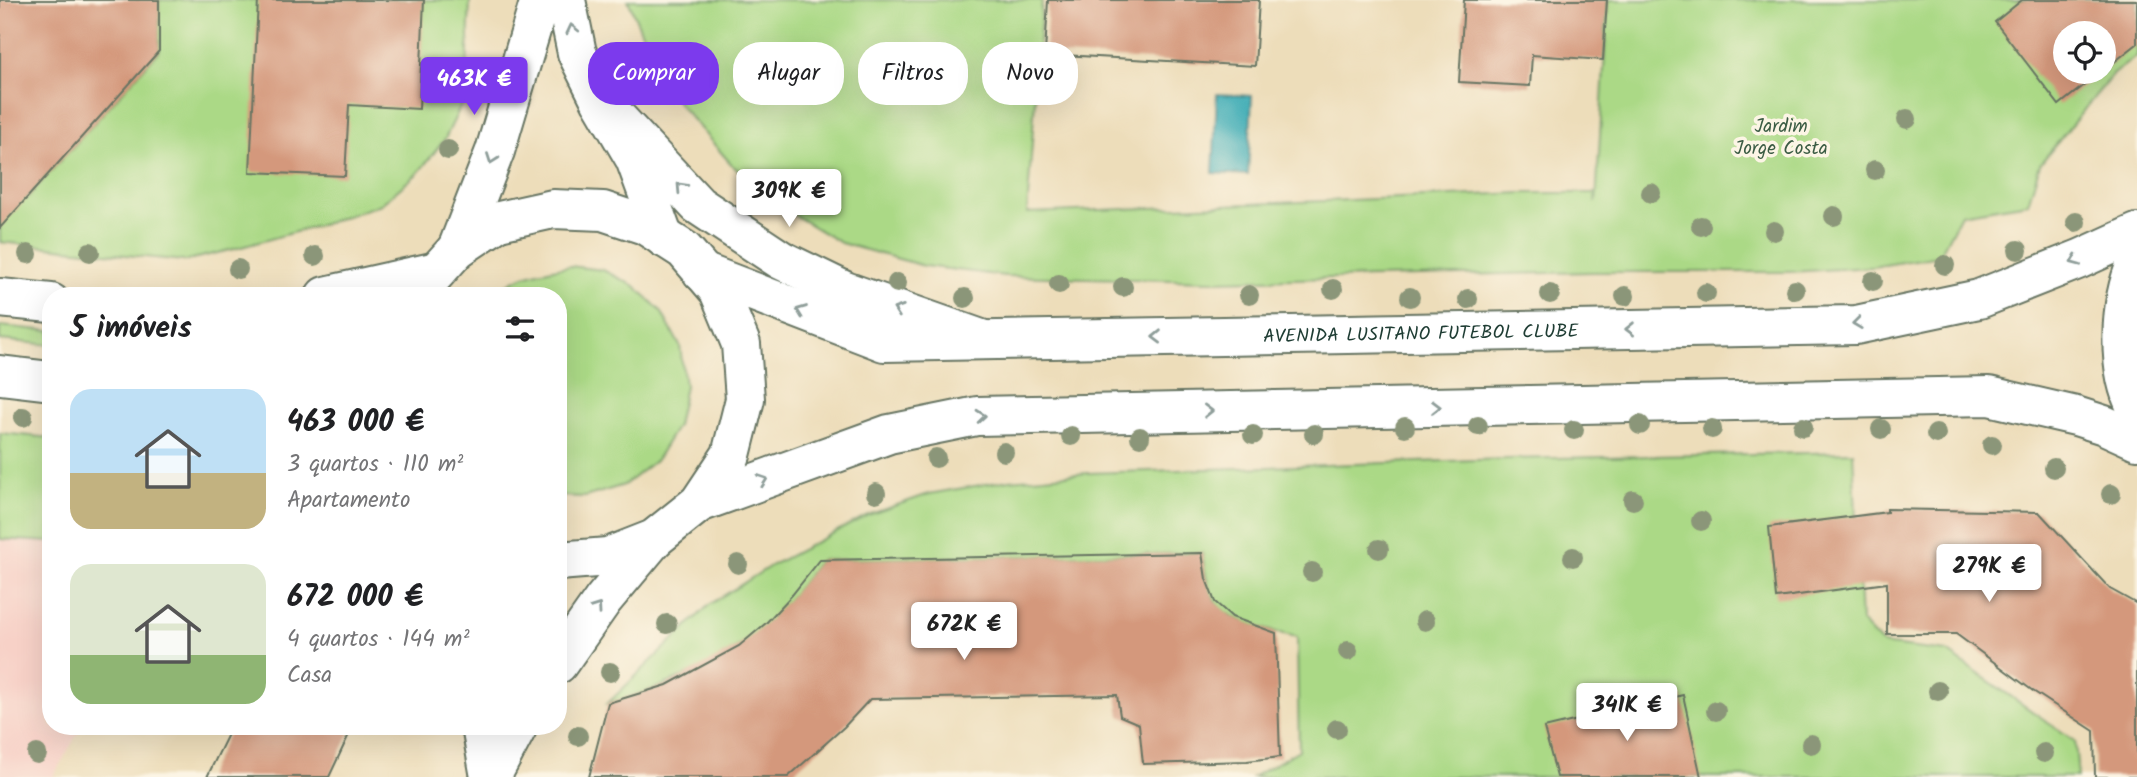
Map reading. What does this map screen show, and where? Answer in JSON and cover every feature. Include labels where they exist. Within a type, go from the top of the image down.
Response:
[{"type":"main road","points":[[437,272],[495,151],[540,0]]},
{"type":"main road","points":[[566,0],[578,53],[588,74]]},
{"type":"main road","points":[[603,105],[635,159],[664,238]]},
{"type":"main road","points":[[605,105],[698,205],[782,260],[845,291],[986,340]]},
{"type":"main road","points":[[367,287],[437,272],[499,221],[553,209],[603,211],[645,225],[684,250],[719,291],[741,344],[745,399],[731,455],[699,503],[654,540],[603,600],[567,651]]},
{"type":"main road","name":"AVENIDA LUSITANO FUTEBOL CLUBE","points":[[702,272],[884,342],[1856,325],[1979,299],[2137,233]]},
{"type":"main road","points":[[2137,262],[2129,279],[2121,339],[2131,397],[2137,409]]},
{"type":"main road","points":[[0,298],[42,302]]},
{"type":"main road","points":[[0,375],[42,380]]},
{"type":"main road","points":[[699,503],[889,434],[977,416],[1989,396],[2076,416],[2137,440]]},
{"type":"main road","points":[[567,560],[608,556],[654,540]]},
{"type":"main road","points":[[483,735],[490,777]]},
{"type":"main road","points":[[490,777],[513,735]]},
{"type":"shaded area","points":[[0,539],[42,541],[42,735],[77,735],[53,777],[0,777]]},
{"type":"green space","points":[[159,0],[470,0],[466,95],[445,139],[418,173],[381,204],[324,224],[184,261],[0,242],[0,197],[26,199],[159,51]]},
{"type":"green space","name":"Jardim Jorge Costa","points":[[628,0],[1042,0],[1039,42],[982,42],[982,105],[1035,105],[1027,213],[1523,193],[1595,193],[1596,203],[1608,0],[2137,0],[2137,56],[2116,72],[2116,21],[2053,21],[2053,84],[2105,84],[2040,164],[2028,203],[1961,214],[1939,256],[1872,267],[1790,272],[1592,272],[1212,281],[1005,276],[924,266],[841,243],[783,208],[732,165],[680,105],[719,105],[719,42],[647,42]]},
{"type":"green space","points":[[570,266],[603,270],[635,286],[661,311],[680,346],[685,386],[677,426],[656,460],[624,485],[585,497],[567,496],[567,287],[504,287],[519,278]]},
{"type":"green space","points":[[0,326],[42,330],[42,344],[0,340]]},
{"type":"green space","points":[[0,433],[42,437],[42,541],[0,539]]},
{"type":"green space","points":[[1853,452],[1861,622],[1882,644],[1947,652],[2075,741],[2078,777],[1253,777],[1299,750],[1297,637],[1252,625],[1220,608],[1209,589],[1202,553],[820,560],[772,618],[738,647],[675,680],[608,703],[709,605],[772,565],[868,515],[929,494],[1009,480],[1088,473],[1506,459]]},
{"type":"water","points":[[1217,94],[1252,96],[1248,175],[1213,173]]},
{"type":"building","points":[[0,0],[159,0],[159,51],[0,228]]},
{"type":"building","points":[[258,0],[424,0],[419,109],[349,105],[345,176],[250,172]]},
{"type":"building","points":[[1048,0],[1259,0],[1255,66],[1078,56],[1078,42],[1046,42]]},
{"type":"building","points":[[1464,0],[1607,0],[1603,60],[1532,55],[1530,86],[1459,82]]},
{"type":"building","points":[[2022,0],[2137,0],[2137,44],[2116,61],[2116,21],[2053,21],[2053,84],[2086,84],[2059,105],[1995,22]]},
{"type":"building","points":[[1887,509],[2039,512],[2110,589],[2137,604],[2137,777],[2095,777],[2094,731],[2033,691],[1956,634],[1887,634],[1887,583],[1776,598],[1769,527],[1887,512]]},
{"type":"building","points":[[1202,553],[1206,579],[1215,602],[1232,617],[1276,633],[1280,757],[1247,761],[1143,764],[1139,724],[1120,716],[1117,695],[870,699],[844,727],[788,777],[589,777],[608,703],[667,685],[739,646],[766,623],[820,560]]},
{"type":"building","points":[[1683,695],[1701,777],[1557,777],[1544,728]]},
{"type":"building","points":[[228,735],[349,735],[329,777],[207,777]]}]
